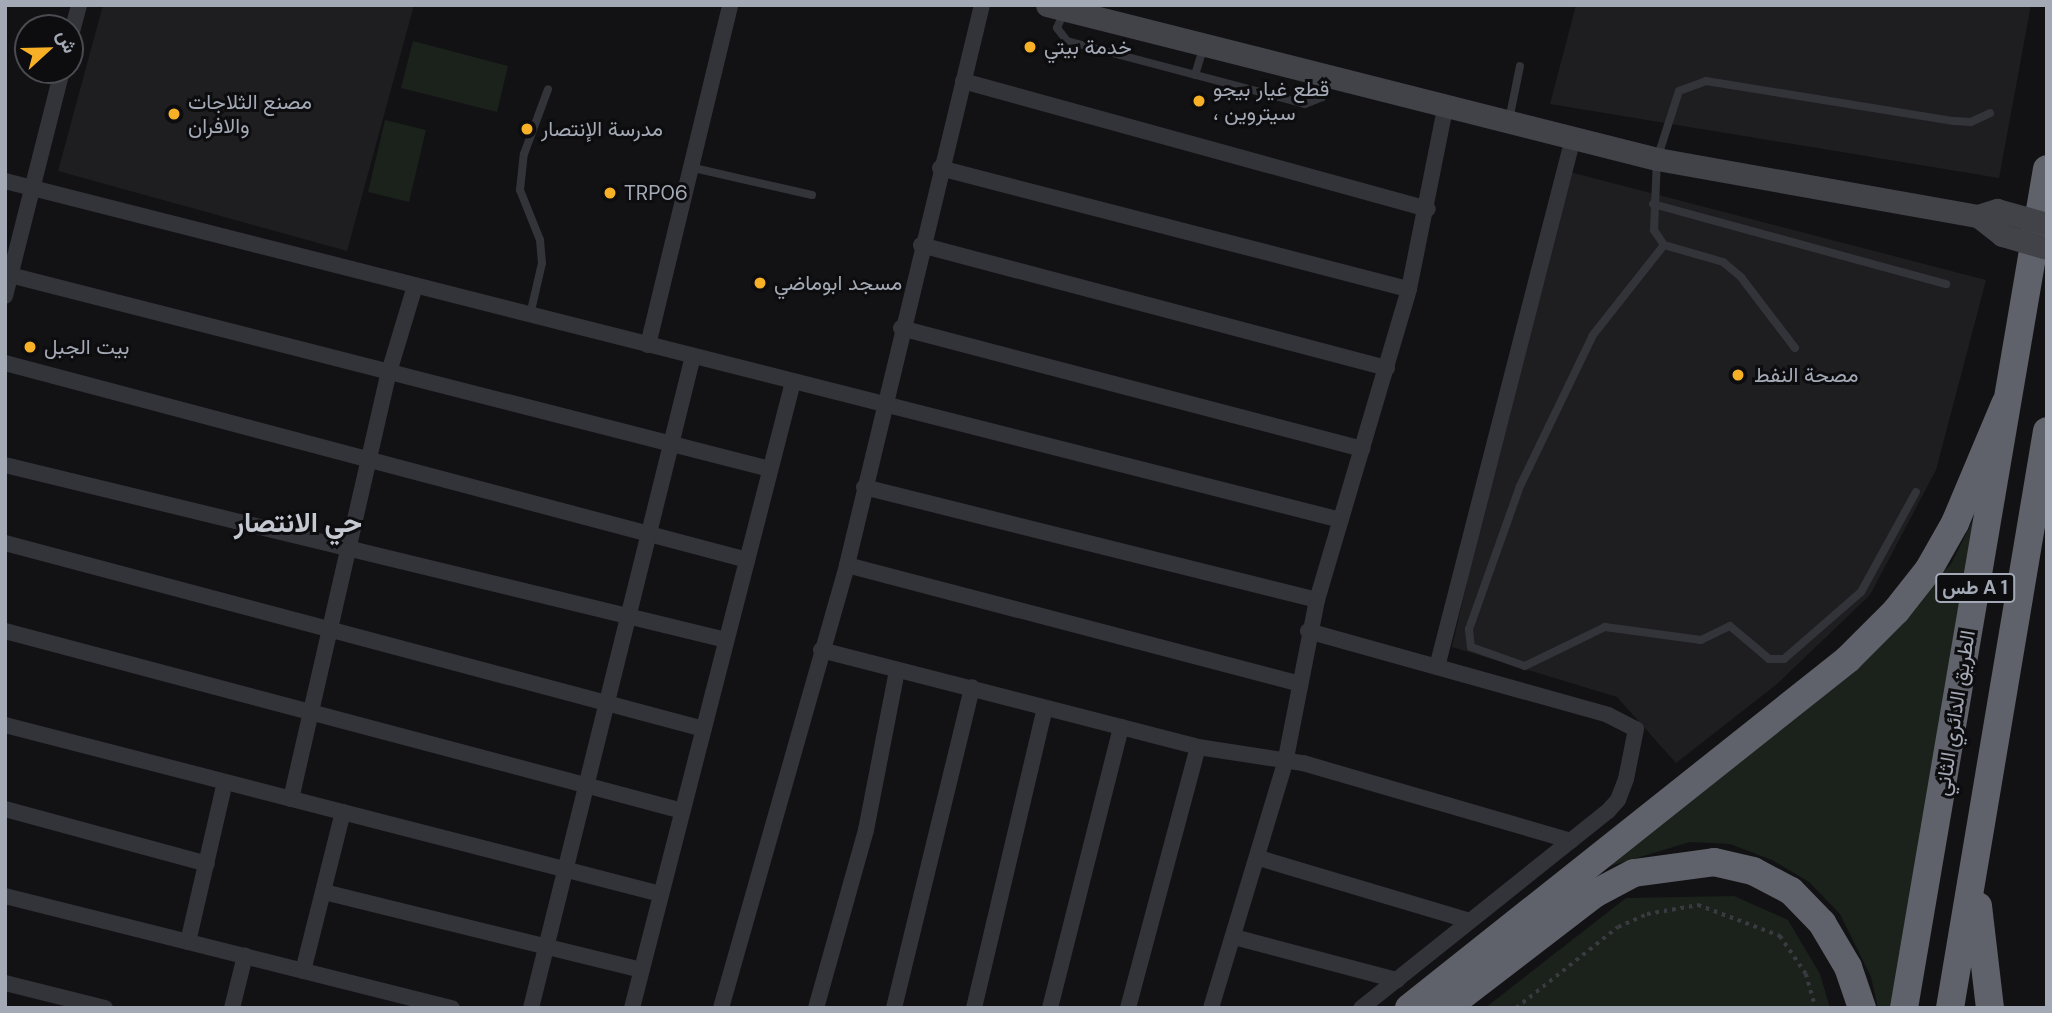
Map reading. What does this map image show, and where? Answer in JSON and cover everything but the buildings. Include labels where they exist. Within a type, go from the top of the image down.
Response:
[{"type":"highway","name":"الطريق الدائري الثاني","points":[[1903,1008],[2047,169]]},
{"type":"highway","points":[[1409,1008],[1849,659],[1896,611],[1929,569],[1955,523],[2005,404]]},
{"type":"highway","name":"طس A 1","points":[[1950,1008],[1975,873],[2047,430]]},
{"type":"highway","points":[[1446,1008],[1596,893],[1633,873],[1714,862],[1753,871],[1791,891],[1822,923],[1848,967],[1862,1008]]},
{"type":"highway","points":[[1975,873],[1990,1008]]},
{"type":"street","points":[[648,345],[694,168],[730,5]]},
{"type":"street","points":[[721,1008],[847,565],[921,245],[982,5]]},
{"type":"street","points":[[1056,7],[1657,159],[1978,216],[1997,210],[2047,224]]},
{"type":"street","points":[[963,81],[1427,209]]},
{"type":"street","points":[[5,296],[58,84]]},
{"type":"street","points":[[1211,1008],[1259,859],[1285,763],[1308,631],[1409,289],[1446,104]]},
{"type":"street","points":[[1437,667],[1573,138]]},
{"type":"street","points":[[940,168],[1409,289]]},
{"type":"street","points":[[5,181],[1341,520]]},
{"type":"street","points":[[1978,216],[2002,235],[2047,248]]},
{"type":"street","points":[[921,245],[1387,368]]},
{"type":"street","points":[[10,275],[771,469]]},
{"type":"street","points":[[291,799],[351,549],[389,372],[415,286]]},
{"type":"street","points":[[901,328],[1363,449]]},
{"type":"street","points":[[531,1008],[693,356]]},
{"type":"street","points":[[5,363],[747,560]]},
{"type":"street","points":[[632,1008],[793,382]]},
{"type":"street","points":[[5,465],[726,640]]},
{"type":"street","points":[[864,487],[1317,600]]},
{"type":"street","points":[[5,543],[704,729]]},
{"type":"street","points":[[847,565],[1300,684]]},
{"type":"street","points":[[5,631],[682,811]]},
{"type":"street","points":[[1308,631],[1633,725],[1626,779],[1618,800],[1571,841],[1361,1008]]},
{"type":"street","points":[[821,650],[1198,747],[1285,763],[1303,763],[1571,841]]},
{"type":"street","points":[[816,1008],[866,831],[897,670]]},
{"type":"street","points":[[894,1008],[972,687]]},
{"type":"street","points":[[974,1008],[1045,708]]},
{"type":"street","points":[[5,725],[662,894]]},
{"type":"street","points":[[1050,1008],[1121,727]]},
{"type":"street","points":[[1128,1008],[1198,747]]},
{"type":"street","points":[[188,942],[225,782]]},
{"type":"street","points":[[5,809],[207,864]]},
{"type":"street","points":[[303,971],[343,812]]},
{"type":"street","points":[[1259,859],[1470,921]]},
{"type":"street","points":[[324,892],[642,970]]},
{"type":"street","points":[[5,896],[452,1008]]},
{"type":"street","points":[[1234,937],[1397,980]]},
{"type":"street","points":[[232,1008],[245,956]]},
{"type":"street","points":[[5,983],[105,1008]]},
{"type":"lane","points":[[1056,7],[1057,28],[1067,41],[1306,104],[1322,97],[1330,75]]},
{"type":"lane","points":[[1195,75],[1205,44]]},
{"type":"lane","points":[[1509,120],[1520,66]]},
{"type":"lane","points":[[1795,348],[1741,277],[1723,262],[1664,245],[1654,230],[1657,159],[1673,99],[1679,91],[1706,81],[1955,121],[1971,122],[1990,113]]},
{"type":"lane","points":[[530,315],[542,263],[540,240],[520,190],[524,154],[548,89]]},
{"type":"lane","points":[[694,168],[812,195]]},
{"type":"lane","points":[[1653,204],[1946,284]]},
{"type":"lane","points":[[1664,245],[1593,335],[1520,486],[1469,629],[1471,647],[1525,666],[1605,627],[1701,640],[1730,626],[1769,659],[1783,659],[1861,592],[1916,492]]},
{"type":"path","points":[[1516,1008],[1618,928],[1647,914],[1698,905],[1780,936],[1806,974],[1816,1008]]},
{"type":"shaded area","points":[[103,5],[414,5],[347,251],[58,171],[82,84],[84,84]]},
{"type":"shaded area","points":[[1576,5],[2031,5],[1999,178],[1550,104]]},
{"type":"shaded area","points":[[413,41],[508,66],[497,112],[401,88]]},
{"type":"shaded area","points":[[385,120],[426,130],[409,202],[368,192]]},
{"type":"shaded area","name":"مصحة النفط","points":[[1562,170],[1986,280],[1936,470],[1870,595],[1777,684],[1676,763],[1617,697],[1452,647]]},
{"type":"shaded area","points":[[1978,510],[1892,1008],[1878,1008],[1871,977],[1840,914],[1809,882],[1772,860],[1730,844],[1690,842],[1600,869],[1908,608],[1951,564]]},
{"type":"shaded area","points":[[1734,896],[1788,920],[1820,974],[1830,1008],[1485,1008],[1626,898]]},
{"type":"place","name":"خدمة بيتي","points":[[1030,47]]},
{"type":"place","name":"قطع غيار بيجو ، سيتروين","points":[[1199,101]]},
{"type":"place","name":"مصنع الثلاجات والافران","points":[[174,114]]},
{"type":"place","name":"مدرسة الإنتصار","points":[[527,129]]},
{"type":"place","name":"TRP06","points":[[610,193]]},
{"type":"place","name":"مسجد ابوماضي","points":[[760,283]]},
{"type":"place","name":"بيت الجبل","points":[[30,347]]},
{"type":"place","name":"مصحة النفط","points":[[1738,375]]},
{"type":"district","name":"حي الانتصار","points":[[298,523]]}]
